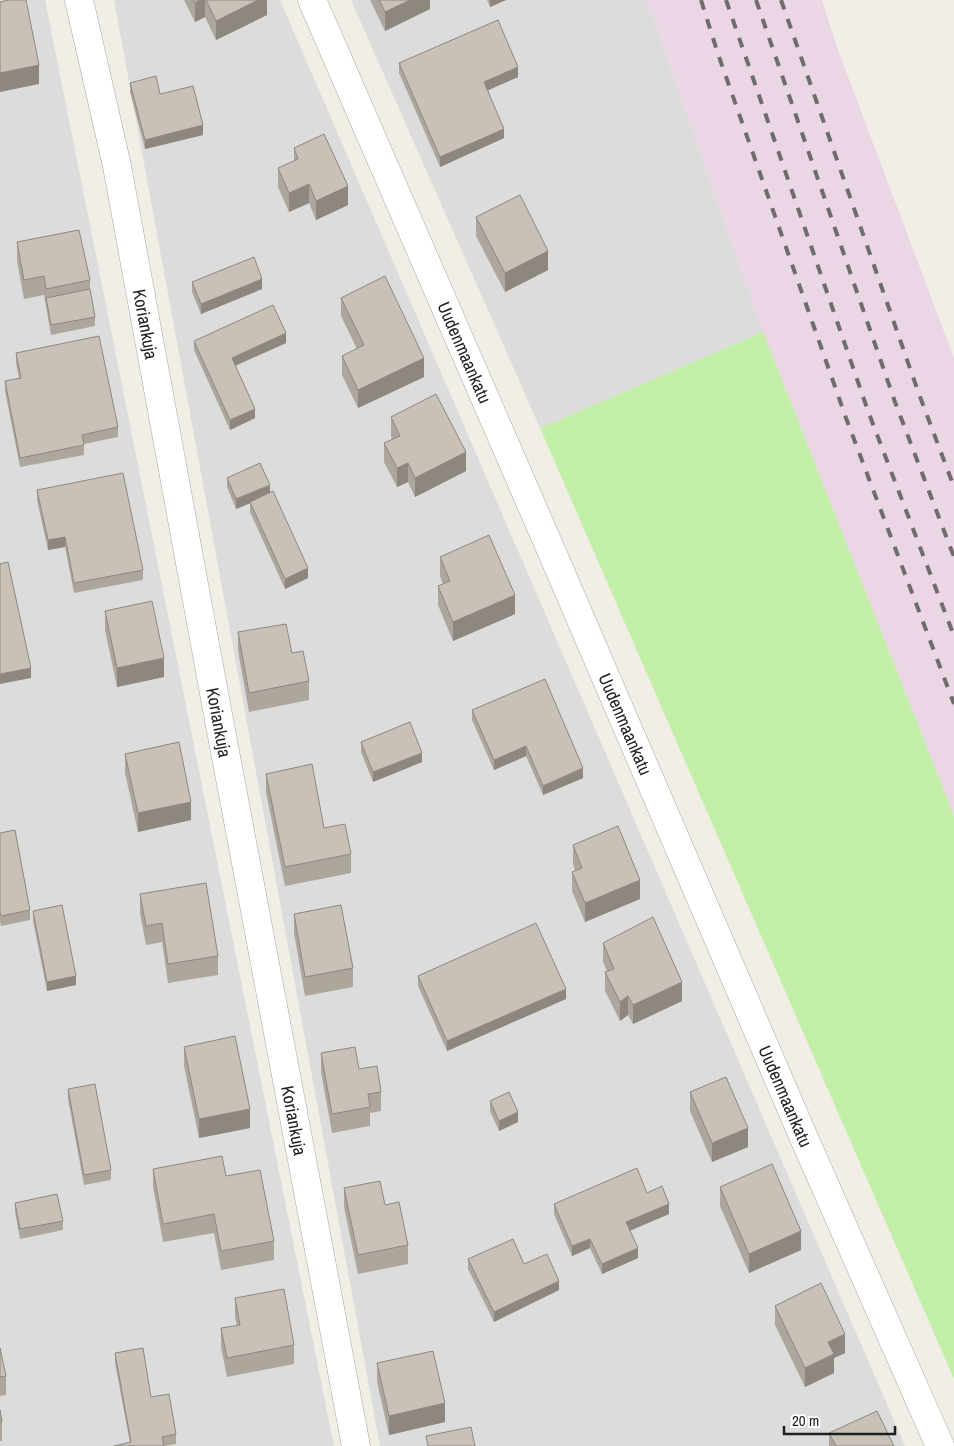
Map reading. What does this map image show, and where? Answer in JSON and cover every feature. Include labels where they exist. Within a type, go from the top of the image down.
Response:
[{"type":"street","name":"Koriankuja","points":[[79,0],[117,166],[356,1446]]},
{"type":"street","name":"Uudenmaankatu","points":[[312,0],[804,1138],[940,1446]]},
{"type":"shaded area","points":[[0,0],[45,0],[334,1446],[0,1446]]},
{"type":"shaded area","points":[[114,0],[280,0],[905,1446],[380,1446]]},
{"type":"shaded area","points":[[351,0],[647,0],[763,332],[540,428]]},
{"type":"shaded area","points":[[647,0],[822,0],[838,50],[954,358],[954,816],[763,332]]},
{"type":"green space","points":[[763,332],[954,816],[954,1379],[540,428]]},
{"type":"building","points":[[26,0],[39,65],[0,73],[0,2]]},
{"type":"building","points":[[206,0],[258,0],[216,21]]},
{"type":"building","points":[[379,0],[410,0],[385,12]]},
{"type":"building","points":[[498,20],[518,67],[484,82],[504,129],[440,157],[399,63]]},
{"type":"building","points":[[156,76],[160,94],[193,86],[203,125],[145,140],[130,83]]},
{"type":"building","points":[[324,134],[348,186],[316,201],[309,184],[289,193],[278,168],[298,159],[294,148]]},
{"type":"building","points":[[520,195],[548,251],[505,273],[476,217]]},
{"type":"building","points":[[79,230],[90,280],[46,289],[44,276],[24,280],[17,242]]},
{"type":"building","points":[[254,257],[262,279],[201,304],[192,282]]},
{"type":"building","points":[[385,276],[424,358],[358,390],[342,356],[364,345],[341,298]]},
{"type":"building","points":[[90,289],[95,317],[51,325],[46,298]]},
{"type":"building","points":[[273,305],[286,333],[232,358],[255,409],[230,420],[194,341]]},
{"type":"building","points":[[99,336],[118,427],[82,435],[84,445],[20,458],[5,381],[21,378],[16,353]]},
{"type":"building","points":[[436,394],[466,452],[415,478],[408,463],[397,468],[384,443],[400,436],[391,417]]},
{"type":"building","points":[[260,463],[270,485],[236,499],[227,478]]},
{"type":"building","points":[[123,473],[143,570],[74,583],[65,537],[48,540],[37,490]]},
{"type":"building","points":[[273,491],[308,568],[285,579],[250,502]]},
{"type":"building","points":[[489,535],[515,595],[453,622],[438,586],[450,581],[440,557]]},
{"type":"building","points":[[8,562],[31,668],[0,674],[0,564]]},
{"type":"building","points":[[152,601],[164,658],[117,668],[105,611]]},
{"type":"building","points":[[286,624],[292,653],[303,651],[309,681],[249,693],[238,632]]},
{"type":"building","points":[[545,679],[583,768],[543,786],[526,746],[494,760],[472,710]]},
{"type":"building","points":[[410,722],[422,753],[373,772],[361,742]]},
{"type":"building","points":[[179,742],[191,802],[138,813],[125,754]]},
{"type":"building","points":[[312,764],[324,828],[345,824],[351,854],[285,867],[266,774]]},
{"type":"building","points":[[618,826],[640,880],[585,903],[572,872],[582,868],[573,845]]},
{"type":"building","points":[[15,830],[30,910],[1,916],[0,833]]},
{"type":"building","points":[[206,883],[218,956],[168,964],[162,923],[146,926],[140,894]]},
{"type":"building","points":[[62,905],[76,976],[47,982],[33,911]]},
{"type":"building","points":[[341,905],[353,968],[305,977],[294,914]]},
{"type":"building","points":[[653,917],[682,982],[633,1005],[628,996],[620,1002],[605,972],[614,969],[603,943]]},
{"type":"building","points":[[536,923],[566,989],[447,1041],[418,976]]},
{"type":"building","points":[[235,1036],[250,1109],[199,1119],[184,1047]]},
{"type":"building","points":[[355,1047],[359,1069],[377,1066],[381,1092],[368,1094],[370,1107],[332,1114],[321,1053]]},
{"type":"building","points":[[726,1077],[748,1128],[712,1143],[690,1092]]},
{"type":"building","points":[[95,1084],[111,1170],[84,1175],[68,1089]]},
{"type":"building","points":[[509,1092],[518,1112],[499,1121],[490,1101]]},
{"type":"building","points":[[222,1156],[226,1176],[260,1170],[274,1241],[221,1251],[214,1214],[163,1224],[153,1169]]},
{"type":"building","points":[[772,1164],[801,1231],[749,1254],[720,1187]]},
{"type":"building","points":[[637,1168],[647,1193],[662,1186],[669,1204],[626,1222],[638,1248],[602,1264],[590,1239],[572,1246],[554,1204]]},
{"type":"building","points":[[380,1181],[385,1205],[399,1202],[408,1245],[358,1255],[344,1188]]},
{"type":"building","points":[[57,1194],[63,1221],[20,1229],[15,1203]]},
{"type":"building","points":[[513,1239],[524,1264],[547,1254],[559,1281],[494,1312],[468,1259]]},
{"type":"building","points":[[821,1283],[845,1334],[828,1342],[834,1354],[805,1368],[775,1306]]},
{"type":"building","points":[[284,1289],[294,1345],[227,1358],[221,1328],[240,1325],[235,1298]]},
{"type":"building","points":[[0,1348],[6,1376],[0,1377]]},
{"type":"building","points":[[143,1348],[151,1397],[169,1394],[176,1434],[162,1437],[164,1446],[114,1446],[131,1442],[115,1353]]},
{"type":"building","points":[[433,1351],[445,1403],[389,1416],[377,1363]]},
{"type":"building","points":[[877,1411],[894,1446],[836,1446],[829,1433]]},
{"type":"building","points":[[471,1427],[475,1446],[428,1446],[426,1436]]},
{"type":"railway","points":[[701,0],[718,54],[846,418],[954,704]]},
{"type":"railway","points":[[726,0],[868,411],[954,636]]},
{"type":"railway","points":[[756,0],[895,402],[954,557]]},
{"type":"railway","points":[[781,0],[919,394],[954,487]]}]
